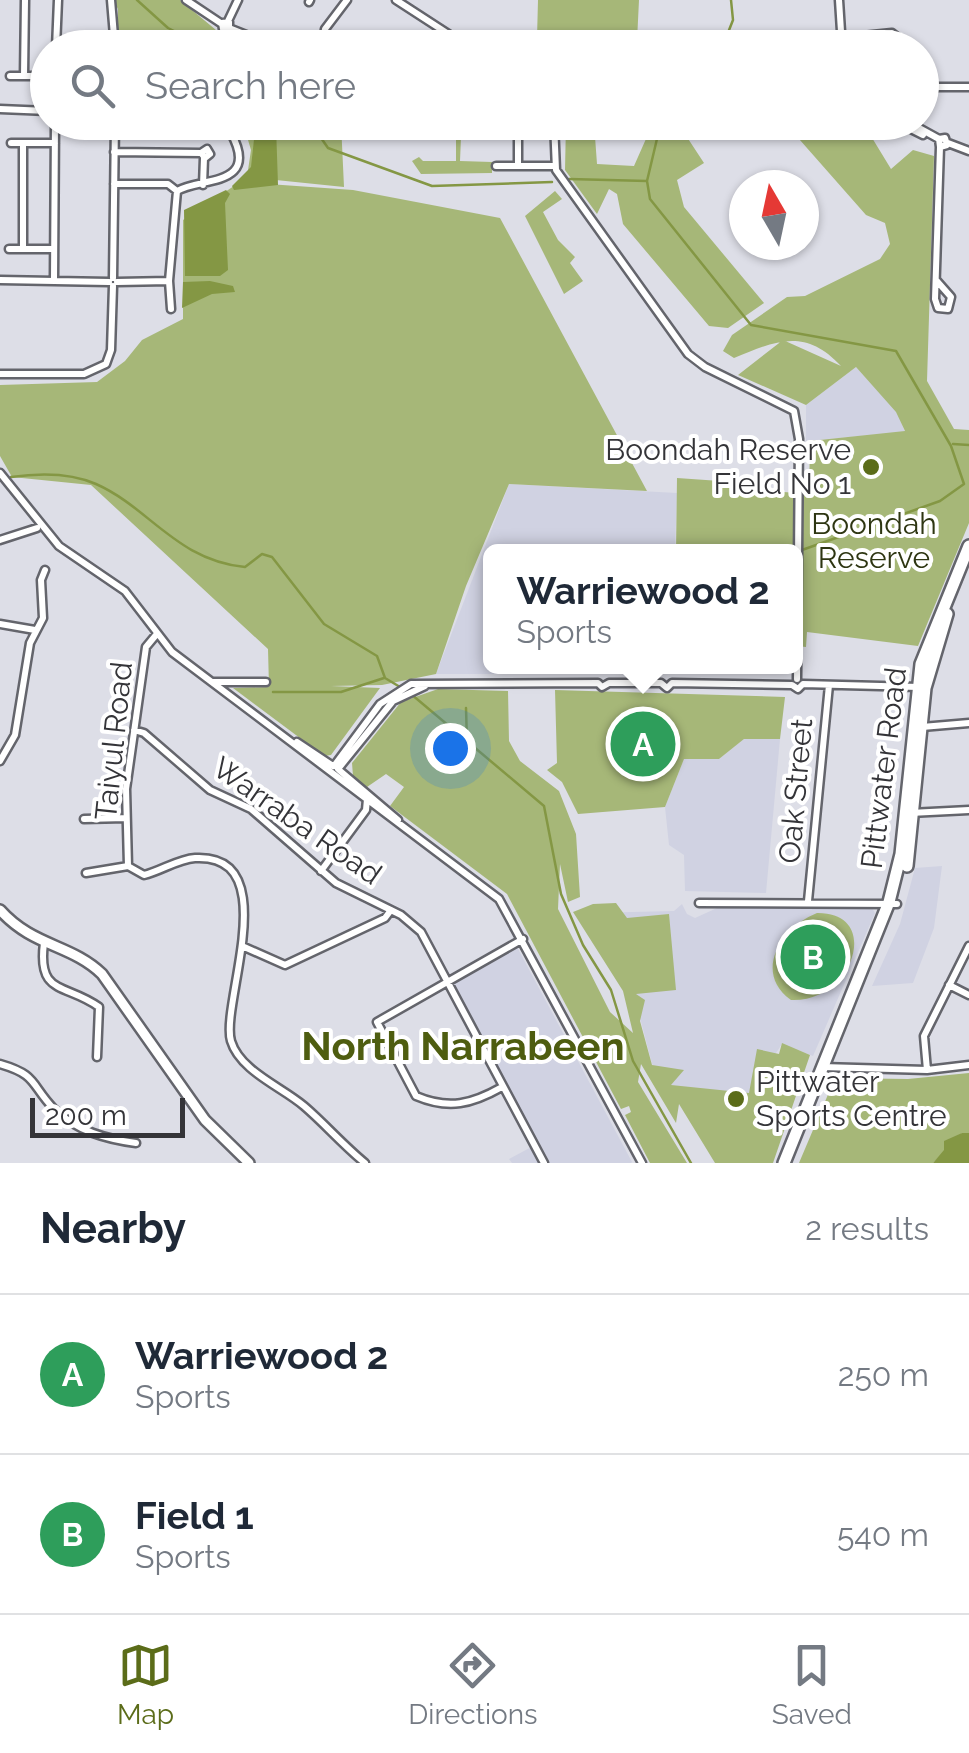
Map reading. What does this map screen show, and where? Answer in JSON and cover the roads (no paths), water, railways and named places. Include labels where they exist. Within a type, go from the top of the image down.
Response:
[{"type":"highway","name":"Pittwater Road","points":[[908,813],[930,637],[969,546]]},
{"type":"highway","name":"Pittwater Road","points":[[787,1163],[893,904],[921,727],[921,687],[969,566]]},
{"type":"main road","points":[[0,910],[25,935],[81,958],[102,974],[206,1120],[249,1163]]},
{"type":"street","points":[[24,76],[25,0]]},
{"type":"street","points":[[57,30],[58,0]]},
{"type":"street","points":[[112,0],[114,30]]},
{"type":"street","points":[[186,0],[239,30]]},
{"type":"street","points":[[226,24],[238,0]]},
{"type":"street","points":[[396,0],[442,30]]},
{"type":"street","points":[[840,0],[841,30]]},
{"type":"street","points":[[325,30],[343,1]]},
{"type":"street","points":[[10,76],[30,76]]},
{"type":"street","points":[[939,86],[969,87]]},
{"type":"street","points":[[0,110],[30,111]]},
{"type":"street","points":[[54,280],[55,140]]},
{"type":"street","points":[[0,374],[84,374],[106,364],[112,350],[114,140]]},
{"type":"street","points":[[177,191],[228,177],[238,151],[234,140]]},
{"type":"street","points":[[518,140],[518,166]]},
{"type":"street","points":[[554,140],[554,166],[694,360],[794,411],[799,432],[798,544]]},
{"type":"street","points":[[935,140],[969,152]]},
{"type":"street","points":[[936,140],[941,143]]},
{"type":"street","points":[[11,143],[55,143]]},
{"type":"street","points":[[23,143],[23,249]]},
{"type":"street","points":[[936,280],[941,143]]},
{"type":"street","points":[[114,152],[203,155],[203,185]]},
{"type":"street","points":[[496,166],[554,166]]},
{"type":"street","points":[[114,184],[168,184],[177,191]]},
{"type":"street","points":[[171,310],[168,281],[177,191]]},
{"type":"street","points":[[9,249],[54,250]]},
{"type":"street","points":[[0,280],[168,281]]},
{"type":"street","points":[[0,473],[40,527],[69,555],[116,582],[156,635],[212,682],[337,769],[410,831]]},
{"type":"street","points":[[0,540],[40,527]]},
{"type":"street","points":[[0,761],[14,735],[36,630],[44,613],[41,580],[45,570]]},
{"type":"street","points":[[0,624],[36,630]]},
{"type":"street","name":"Taiyul Road","points":[[156,635],[146,647],[134,730],[126,818],[128,866],[144,875],[190,858],[222,862],[242,895],[240,978],[228,1027],[236,1051],[306,1107],[365,1163]]},
{"type":"street","points":[[797,674],[797,683]]},
{"type":"street","points":[[337,769],[398,693],[435,682],[598,683],[604,688],[609,683],[661,683],[666,677],[672,683],[921,687]]},
{"type":"street","points":[[212,682],[266,682]]},
{"type":"street","name":"Oak Street","points":[[808,901],[829,685]]},
{"type":"street","points":[[921,727],[969,723]]},
{"type":"street","name":"Warraba Road","points":[[134,730],[144,733],[210,790],[251,810],[321,871],[354,894],[391,910],[420,932],[544,1163]]},
{"type":"street","points":[[337,769],[367,799],[499,899],[642,1163]]},
{"type":"street","points":[[321,871],[366,810],[367,799]]},
{"type":"street","points":[[366,810],[377,807]]},
{"type":"street","points":[[908,813],[969,810]]},
{"type":"street","points":[[84,819],[126,818]]},
{"type":"street","points":[[86,873],[128,866]]},
{"type":"street","points":[[699,903],[893,904]]},
{"type":"street","points":[[242,946],[286,965],[384,918],[391,910]]},
{"type":"street","points":[[502,1087],[470,1104],[432,1103],[416,1096],[378,1030],[382,1016],[523,939]]},
{"type":"street","points":[[44,943],[46,979],[98,1007],[97,1058]]},
{"type":"street","points":[[926,1070],[924,1036],[969,946]]},
{"type":"street","points":[[949,985],[969,995]]},
{"type":"street","points":[[0,1064],[31,1076],[52,1106],[71,1122],[102,1138],[136,1143]]},
{"type":"street","points":[[824,1068],[926,1070],[969,1065]]},
{"type":"waterway","points":[[137,0],[172,30]]},
{"type":"waterway","points":[[729,30],[733,20],[731,0]]},
{"type":"waterway","points":[[322,140],[328,148],[432,186],[552,182]]},
{"type":"waterway","points":[[657,140],[647,181],[650,199],[751,325],[896,351],[951,446],[964,484],[940,501],[803,550]]},
{"type":"waterway","points":[[569,179],[647,181]]},
{"type":"waterway","points":[[953,444],[969,445]]},
{"type":"waterway","points":[[11,477],[54,474],[96,484],[182,544],[221,562],[245,567],[262,554],[272,557],[324,624],[377,656],[385,678],[400,687]]},
{"type":"waterway","points":[[273,692],[341,692],[384,678]]},
{"type":"waterway","points":[[411,694],[544,806],[561,894],[583,945],[611,990],[633,1061],[691,1163]]},
{"type":"waterway","points":[[466,708],[467,742]]},
{"type":"place","name":"Boondah Reserve Field No 1","points":[[871,467]]},
{"type":"place","name":"Warriewood 2","points":[[643,744]]},
{"type":"place","name":"Field 1","points":[[813,957]]},
{"type":"place","name":"Pittwater Sports Centre","points":[[736,1099]]},
{"type":"district","name":"North Narrabeen","points":[[463,1046]]},
{"type":"park label","name":"Boondah Reserve","points":[[874,541]]}]
